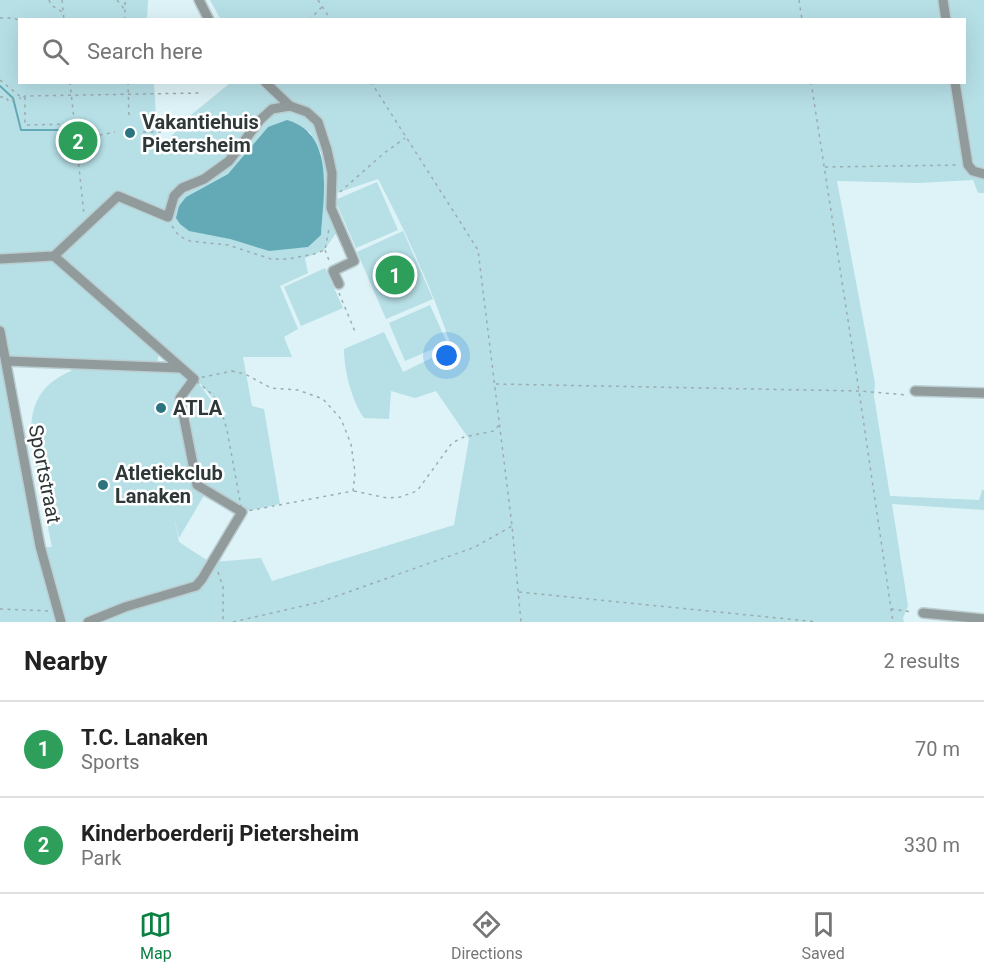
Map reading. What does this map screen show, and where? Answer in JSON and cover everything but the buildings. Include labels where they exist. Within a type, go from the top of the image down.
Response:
[{"type":"street","points":[[199,0],[208,18]]},
{"type":"street","points":[[943,0],[946,18]]},
{"type":"street","points":[[267,84],[290,106],[308,112],[318,122],[332,173],[331,208],[354,261],[333,271],[339,284]]},
{"type":"street","points":[[956,84],[971,168],[984,174]]},
{"type":"street","points":[[0,259],[54,256],[118,196],[168,217],[174,196],[182,188],[204,179],[229,160],[260,120],[272,109],[290,106]]},
{"type":"street","points":[[54,256],[194,379],[180,398],[197,485],[242,513],[196,586],[125,607],[88,622]]},
{"type":"street","name":"Sportstraat","points":[[0,331],[40,546],[61,622]]},
{"type":"street","points":[[6,361],[181,368]]},
{"type":"street","points":[[915,391],[984,393]]},
{"type":"street","points":[[923,613],[984,618]]},
{"type":"path","points":[[49,0],[51,5],[64,13]]},
{"type":"path","points":[[62,0],[64,18]]},
{"type":"path","points":[[117,0],[125,11]]},
{"type":"path","points":[[125,0],[125,18]]},
{"type":"path","points":[[318,0],[330,18]]},
{"type":"path","points":[[799,0],[802,18]]},
{"type":"path","points":[[311,18],[323,7]]},
{"type":"path","points":[[0,18],[18,20]]},
{"type":"path","points":[[0,80],[23,97],[25,125],[75,124]]},
{"type":"path","points":[[70,84],[86,225]]},
{"type":"path","points":[[128,84],[129,119]]},
{"type":"path","points":[[372,84],[478,250],[512,526],[521,622]]},
{"type":"path","points":[[811,84],[893,621],[888,622]]},
{"type":"path","points":[[0,97],[6,98],[9,102],[23,97],[71,94],[200,93]]},
{"type":"path","points":[[76,136],[94,136],[115,132]]},
{"type":"path","points":[[143,132],[161,132]]},
{"type":"path","points":[[330,198],[345,190],[383,154],[406,138]]},
{"type":"path","points":[[824,167],[971,168]]},
{"type":"path","points":[[168,217],[179,236],[190,241],[228,245],[271,258],[288,259],[325,250]]},
{"type":"path","points":[[330,226],[325,250],[333,271]]},
{"type":"path","points":[[339,284],[336,286],[356,334]]},
{"type":"path","points":[[194,379],[232,371],[245,374],[270,388],[298,390],[323,399],[341,419],[351,444],[355,472],[353,490]]},
{"type":"path","points":[[194,379],[213,395],[220,406],[227,430],[242,513],[353,490],[387,498],[417,492],[452,443],[464,437],[494,431],[500,424]]},
{"type":"path","points":[[495,384],[859,391],[913,395],[915,391]]},
{"type":"path","points":[[233,622],[320,602],[475,547],[512,526]]},
{"type":"path","points":[[213,560],[223,587],[223,622]]},
{"type":"path","points":[[518,592],[817,622]]},
{"type":"path","points":[[0,609],[57,612]]},
{"type":"path","points":[[890,609],[923,613]]},
{"type":"shaded area","points":[[0,0],[148,0],[147,18],[18,18],[18,84],[154,84],[158,151],[191,115],[229,84],[966,84],[966,18],[220,18],[210,0],[984,0],[984,193],[978,193],[973,180],[918,183],[837,181],[875,383],[874,396],[890,496],[979,500],[984,490],[984,510],[892,504],[908,606],[903,618],[904,622],[0,622]],"holes":[[[268,127],[310,132],[321,153],[324,179],[321,235],[269,251],[230,239],[186,197],[228,174]],[[378,179],[418,262],[452,348],[403,372],[384,332],[344,349],[345,367],[356,403],[364,418],[389,419],[391,391],[415,398],[436,391],[469,439],[454,525],[272,581],[261,558],[214,562],[205,559],[179,542],[174,517],[179,538],[206,492],[243,512],[280,504],[264,409],[252,406],[243,357],[292,357],[284,337],[298,329],[280,286],[308,273],[305,258],[324,250],[337,232],[328,196]],[[90,281],[192,374],[227,414],[220,417],[198,382],[190,394],[191,437],[184,438],[176,395],[189,382],[188,377],[178,370],[71,366],[71,371],[55,380],[43,391],[32,416],[32,446],[52,547],[38,547],[3,357],[157,364],[159,351],[87,289]]]},
{"type":"shaded area","points":[[287,120],[303,127],[313,138],[320,152],[324,185],[321,235],[308,247],[269,251],[230,239],[189,231],[180,224],[176,218],[179,206],[186,197],[228,174],[268,127]]},
{"type":"shaded area","points":[[377,182],[398,230],[356,248],[335,200]]},
{"type":"shaded area","points":[[403,231],[433,299],[386,319],[357,252]]},
{"type":"shaded area","points":[[325,268],[343,308],[301,326],[284,287]]},
{"type":"shaded area","points":[[430,305],[447,343],[405,361],[389,323]]},
{"type":"waterway","points":[[0,86],[13,98],[21,130],[72,130]]},
{"type":"place","name":"Vakantiehuis Pietersheim","points":[[130,133]]},
{"type":"place","name":"Kinderboerderij Pietersheim","points":[[78,141]]},
{"type":"place","name":"T.C. Lanaken","points":[[395,275]]},
{"type":"place","name":"ATLA","points":[[161,408]]},
{"type":"place","name":"Atletiekclub Lanaken","points":[[103,485]]}]
